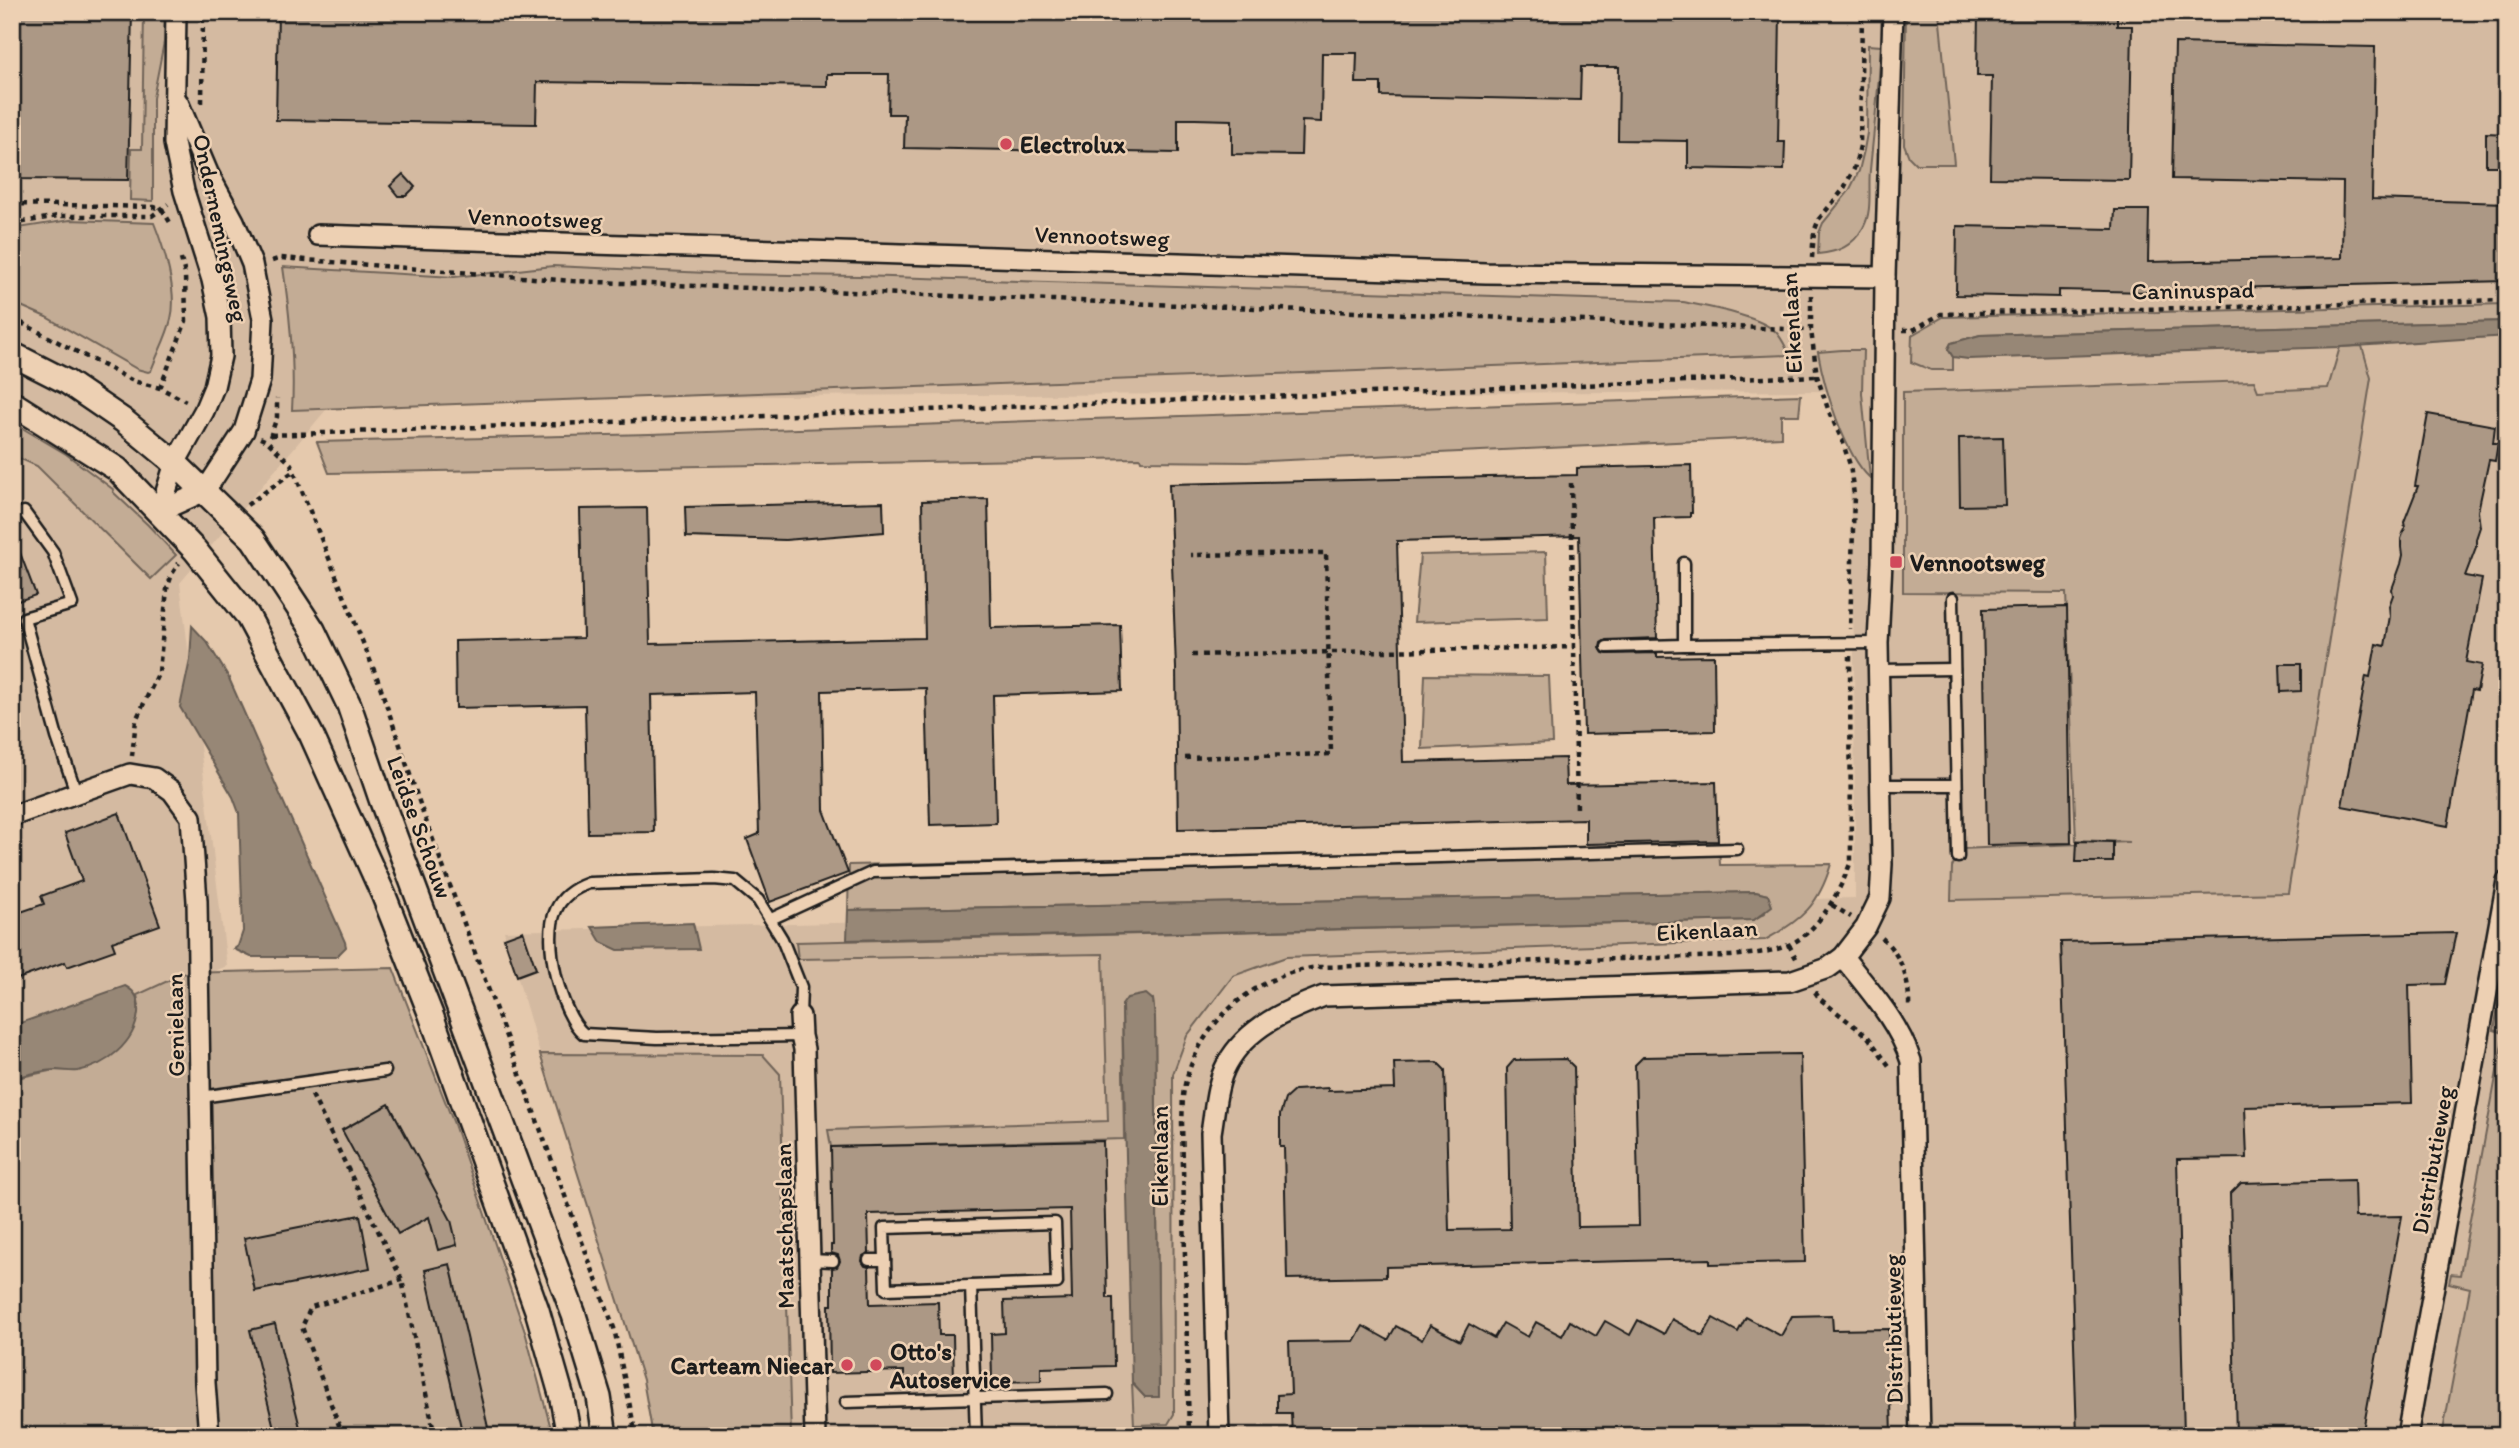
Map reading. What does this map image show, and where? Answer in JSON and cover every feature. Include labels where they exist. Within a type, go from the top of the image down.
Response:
[{"type":"street","name":"Ondernemingsweg","points":[[160,511],[175,463],[214,387],[221,356],[220,317],[212,280],[184,191],[174,143],[176,12]]},
{"type":"street","points":[[1219,1436],[1212,1133],[1218,1091],[1227,1063],[1249,1035],[1282,1012],[1324,996],[1790,981],[1828,968],[1843,957],[1866,927],[1880,898],[1882,864],[1878,643],[1893,12]]},
{"type":"street","name":"Ondernemingsweg","points":[[174,91],[208,173],[234,221],[252,264],[262,319],[260,380],[244,431],[205,491]]},
{"type":"street","name":"Vennootsweg","points":[[318,235],[1472,273],[1885,277]]},
{"type":"street","name":"Leidse Schouw","points":[[12,354],[67,382],[124,421],[175,463],[253,539],[313,630],[349,705],[381,799],[574,1315],[599,1397],[605,1436]]},
{"type":"street","points":[[12,403],[117,469],[195,550],[247,615],[311,734],[384,896],[431,1015],[537,1310],[561,1394],[569,1436]]},
{"type":"street","points":[[160,511],[205,491]]},
{"type":"street","points":[[12,816],[130,774]]},
{"type":"street","name":"Genielaan","points":[[130,774],[154,778],[172,791],[191,817],[197,901],[205,1383],[209,1436]]},
{"type":"street","name":"Distributieweg","points":[[2407,1436],[2506,887]]},
{"type":"street","name":"Distributieweg","points":[[1843,957],[1889,1016],[1903,1039],[1911,1061],[1920,1436]]},
{"type":"street","name":"Maatschapslaan","points":[[801,1026],[804,1049],[815,1436]]},
{"type":"lane","points":[[12,516],[24,512],[53,552],[72,604],[24,618],[76,792]]},
{"type":"lane","points":[[1684,563],[1685,645]]},
{"type":"lane","points":[[1953,598],[1958,858]]},
{"type":"lane","points":[[1607,647],[1878,643]]},
{"type":"lane","points":[[1879,670],[1954,669]]},
{"type":"lane","points":[[1880,785],[1956,785]]},
{"type":"lane","points":[[771,919],[873,872],[1737,849]]},
{"type":"lane","points":[[714,879],[736,881],[758,900],[782,939],[800,988],[801,1026],[657,1038],[584,1034],[577,1028],[557,985],[553,968],[552,932],[555,910],[572,889],[589,883],[714,879]]},
{"type":"lane","points":[[201,1097],[385,1070]]},
{"type":"lane","points":[[1055,1223],[1057,1283],[971,1286],[886,1289],[884,1228],[1055,1223]]},
{"type":"lane","points":[[810,1260],[833,1261]]},
{"type":"lane","points":[[869,1260],[885,1260]]},
{"type":"lane","points":[[971,1286],[976,1436]]},
{"type":"lane","points":[[846,1402],[1107,1394]]},
{"type":"path","name":"Ondernemingsweg","points":[[203,12],[204,114]]},
{"type":"path","name":"Eikenlaan","points":[[1189,1436],[1182,1135],[1184,1090],[1197,1051],[1217,1021],[1239,999],[1268,981],[1295,970],[1319,967],[1761,953],[1789,945],[1812,927],[1832,905],[1845,880],[1851,860],[1850,643],[1854,495],[1850,464],[1817,376],[1811,330],[1811,277],[1814,232],[1819,219],[1843,190],[1854,169],[1860,146],[1862,12]]},
{"type":"path","points":[[12,204],[162,209]]},
{"type":"path","name":"Ondernemingsweg","points":[[162,209],[176,234]]},
{"type":"path","points":[[12,224],[58,216],[152,216],[162,209]]},
{"type":"path","name":"Ondernemingsweg","points":[[12,318],[133,381],[160,387],[187,321],[185,274],[179,247]]},
{"type":"path","points":[[267,262],[281,258],[572,281],[1811,330]]},
{"type":"path","name":"Caninuspad","points":[[1884,331],[1913,330],[1941,314],[2507,300]]},
{"type":"path","name":"Leidse Schouw","points":[[636,1436],[614,1328],[422,810],[378,680],[291,464],[269,438],[1817,376]]},
{"type":"path","points":[[232,518],[253,499],[294,471]]},
{"type":"path","points":[[1570,483],[1577,811]]},
{"type":"path","points":[[130,774],[136,720],[159,672],[167,589],[179,563],[195,550]]},
{"type":"path","points":[[1185,758],[1331,754],[1326,553],[1191,555]]},
{"type":"path","points":[[1192,655],[1574,647]]},
{"type":"path","points":[[1789,945],[1820,999],[1868,1037],[1913,1096]]},
{"type":"path","points":[[305,1082],[402,1280],[435,1436]]},
{"type":"path","points":[[343,1436],[302,1328],[311,1307],[402,1280]]},
{"type":"shaded area","points":[[12,12],[2507,12],[2507,1419],[2504,1436],[791,1436],[780,1074],[763,1055],[540,1054],[504,931],[1855,898],[1854,646],[1847,391],[336,398],[180,583],[227,966],[12,1051]]},
{"type":"shaded area","points":[[144,12],[165,12],[164,42],[153,98],[153,201],[130,200],[131,149],[142,149]]},
{"type":"shaded area","points":[[1906,12],[1939,12],[1954,164],[1916,164],[1909,157],[1904,144]]},
{"type":"shaded area","points":[[1868,45],[1881,46],[1868,214],[1863,228],[1849,244],[1832,252],[1818,254],[1819,233],[1823,223],[1849,191],[1859,171],[1867,133]]},
{"type":"shaded area","points":[[70,220],[154,223],[169,270],[173,308],[167,332],[151,371],[137,369],[46,317],[12,302],[12,229]]},
{"type":"shaded area","points":[[553,266],[729,274],[1683,302],[1732,312],[1768,326],[1778,334],[1790,355],[292,410],[291,338],[283,267],[454,277]]},
{"type":"shaded area","points":[[2507,304],[2507,321],[1980,335],[1951,343],[1948,349],[1953,357],[1953,370],[1931,370],[1911,362],[1912,335],[1943,317]]},
{"type":"shaded area","points":[[2507,321],[2507,336],[2340,347],[1968,359],[1953,357],[1948,349],[1951,343],[1980,335]]},
{"type":"shaded area","points":[[2362,346],[2371,378],[2288,893],[1951,900],[1952,867],[1960,849],[2129,842],[2076,840],[2066,593],[1903,592],[1903,392],[2254,381],[2258,391],[2328,388],[2340,347]]},
{"type":"shaded area","points":[[1863,350],[1862,393],[1870,478],[1844,437],[1830,401],[1818,352]]},
{"type":"shaded area","points":[[1801,395],[1799,415],[1781,415],[1781,437],[1247,462],[1141,461],[1140,458],[329,473],[317,442],[650,434]]},
{"type":"shaded area","points":[[12,422],[66,454],[114,490],[113,492],[176,555],[151,579],[37,466],[12,455]]},
{"type":"shaded area","points":[[1546,552],[1548,618],[1414,622],[1420,555]]},
{"type":"shaded area","points":[[192,626],[207,642],[228,676],[345,942],[346,947],[336,957],[251,957],[234,949],[238,946],[243,931],[239,813],[233,797],[180,707],[190,660]]},
{"type":"shaded area","points":[[1425,675],[1549,676],[1552,743],[1422,749]]},
{"type":"shaded area","points":[[1719,846],[1720,865],[1831,864],[1815,901],[1799,918],[1765,940],[1286,957],[1233,976],[1187,1036],[1173,1074],[1174,1414],[1168,1424],[1134,1425],[1132,1383],[1145,1397],[1159,1397],[1153,999],[1122,1005],[1124,1139],[831,1147],[828,1130],[1108,1121],[1103,954],[798,959],[796,942],[1753,920],[1765,913],[1768,895],[1755,892],[848,910],[849,865]]},
{"type":"shaded area","points":[[1756,892],[1768,895],[1772,906],[1754,920],[847,940],[848,910]]},
{"type":"shaded area","points":[[693,923],[699,949],[618,950],[601,942],[592,927]]},
{"type":"shaded area","points":[[2507,960],[2507,1419],[2504,1436],[2442,1436],[2470,1288],[2449,1283],[2451,1274],[2460,1275],[2504,1033],[2494,1030]]},
{"type":"shaded area","points":[[393,968],[454,1124],[526,1335],[553,1436],[12,1436],[12,1079],[54,1070],[77,1071],[139,1006],[137,995],[185,973]]},
{"type":"shaded area","points":[[125,986],[136,997],[138,1013],[131,1034],[117,1051],[99,1064],[88,1068],[45,1071],[12,1079],[12,1026]]},
{"type":"shaded area","points":[[1146,994],[1153,1000],[1155,1018],[1159,1397],[1145,1397],[1132,1383],[1122,1005],[1127,998]]},
{"type":"shaded area","points":[[540,1054],[763,1055],[780,1074],[791,1436],[653,1436],[643,1380]]},
{"type":"building","points":[[12,12],[132,12],[128,180],[12,179]]},
{"type":"building","points":[[278,12],[1780,12],[1778,142],[1785,142],[1784,170],[1688,168],[1688,141],[1618,140],[1619,67],[1581,67],[1580,100],[1381,96],[1381,83],[1356,83],[1357,53],[1322,53],[1321,122],[1302,121],[1301,155],[1232,154],[1232,120],[1195,119],[1178,119],[1178,153],[904,148],[905,114],[888,114],[889,74],[827,74],[827,86],[537,82],[536,124],[276,120]]},
{"type":"building","points":[[1978,12],[2117,12],[2117,26],[2132,26],[2129,180],[1990,178],[1992,76],[1977,76]]},
{"type":"building","points":[[2175,43],[2375,47],[2372,199],[2507,203],[2507,281],[2148,292],[2059,290],[2059,297],[1956,295],[1957,226],[2114,229],[2115,210],[2149,210],[2148,262],[2342,258],[2343,182],[2172,179]]},
{"type":"building","points":[[2486,133],[2507,134],[2507,166],[2486,166]]},
{"type":"building","points":[[403,174],[415,187],[406,196],[398,196],[390,186]]},
{"type":"building","points":[[2428,414],[2495,426],[2493,443],[2498,443],[2495,461],[2489,460],[2478,511],[2480,527],[2476,547],[2465,576],[2482,579],[2466,662],[2482,665],[2477,691],[2472,690],[2448,826],[2342,806],[2366,676],[2370,677],[2376,644],[2385,646],[2392,589],[2403,555],[2401,539],[2404,522],[2418,486],[2415,486]]},
{"type":"building","points":[[2003,437],[2005,505],[1960,506],[1959,438]]},
{"type":"building","points":[[1691,465],[1690,517],[1654,518],[1657,638],[1606,640],[1601,643],[1600,648],[1607,654],[1714,656],[1715,731],[1584,734],[1579,536],[1397,541],[1403,762],[1565,758],[1566,785],[1716,782],[1718,841],[1586,844],[1586,819],[1178,829],[1176,668],[1169,484],[1577,475],[1577,468]]},
{"type":"building","points":[[988,499],[991,628],[1120,625],[1122,691],[993,695],[996,823],[930,825],[926,688],[822,691],[824,810],[848,873],[770,902],[747,839],[759,834],[755,692],[651,695],[654,832],[588,833],[585,705],[456,708],[455,641],[583,638],[580,509],[647,508],[650,644],[925,638],[922,501]]},
{"type":"building","points":[[883,502],[884,532],[785,540],[686,537],[685,507]]},
{"type":"building","points":[[12,537],[36,595],[12,603]]},
{"type":"building","points":[[2067,607],[2071,843],[1987,845],[1983,609]]},
{"type":"building","points":[[2280,664],[2301,664],[2301,691],[2281,692]]},
{"type":"building","points":[[119,813],[160,925],[112,942],[115,950],[67,967],[65,962],[12,981],[12,915],[44,904],[41,896],[82,881],[65,833]]},
{"type":"building","points":[[2077,841],[2113,842],[2113,862],[2076,862]]},
{"type":"building","points":[[523,931],[536,969],[517,976],[504,938]]},
{"type":"building","points":[[2456,933],[2445,984],[2409,985],[2412,1103],[2245,1107],[2247,1158],[2177,1159],[2184,1436],[2077,1436],[2061,942]]},
{"type":"building","points":[[1800,1054],[1805,1262],[1710,1264],[1710,1259],[1386,1267],[1386,1277],[1287,1279],[1284,1147],[1280,1147],[1280,1115],[1285,1099],[1295,1090],[1395,1089],[1394,1063],[1437,1062],[1445,1070],[1449,1230],[1510,1229],[1507,1068],[1514,1060],[1566,1059],[1574,1067],[1578,1227],[1639,1226],[1635,1065],[1643,1057]]},
{"type":"building","points":[[389,1104],[451,1220],[457,1245],[438,1250],[429,1217],[398,1234],[342,1130]]},
{"type":"building","points":[[1103,1141],[1107,1298],[1113,1298],[1114,1366],[1041,1368],[1041,1381],[992,1382],[991,1334],[1005,1333],[1004,1301],[1072,1299],[1070,1209],[868,1214],[869,1253],[863,1256],[862,1261],[869,1267],[870,1304],[938,1302],[939,1335],[953,1335],[954,1383],[904,1384],[904,1371],[830,1373],[829,1305],[832,1305],[832,1268],[837,1267],[840,1261],[838,1255],[831,1253],[831,1147]]},
{"type":"building","points":[[2354,1180],[2355,1217],[2402,1216],[2362,1436],[2236,1436],[2230,1194],[2241,1183]]},
{"type":"building","points":[[360,1215],[370,1268],[255,1291],[244,1238]]},
{"type":"building","points":[[450,1264],[490,1436],[463,1436],[425,1270]]},
{"type":"building","points":[[1832,1315],[1833,1330],[1889,1329],[1892,1436],[1292,1436],[1291,1413],[1277,1413],[1277,1395],[1291,1394],[1289,1342],[1354,1341],[1363,1326],[1388,1340],[1396,1326],[1422,1340],[1430,1325],[1460,1341],[1469,1324],[1494,1338],[1503,1323],[1528,1337],[1536,1322],[1562,1336],[1570,1321],[1596,1336],[1605,1321],[1630,1335],[1638,1320],[1664,1334],[1672,1319],[1703,1336],[1713,1318],[1738,1332],[1746,1317],[1781,1336],[1792,1316]]},
{"type":"building","points":[[275,1324],[302,1436],[276,1436],[250,1330]]},
{"type":"place","name":"Electrolux","points":[[1006,144]]},
{"type":"place","name":"Vennootsweg","points":[[1896,562]]},
{"type":"place","name":"Carteam Niecar","points":[[847,1365]]},
{"type":"place","name":"Otto's Autoservice","points":[[876,1365]]}]
